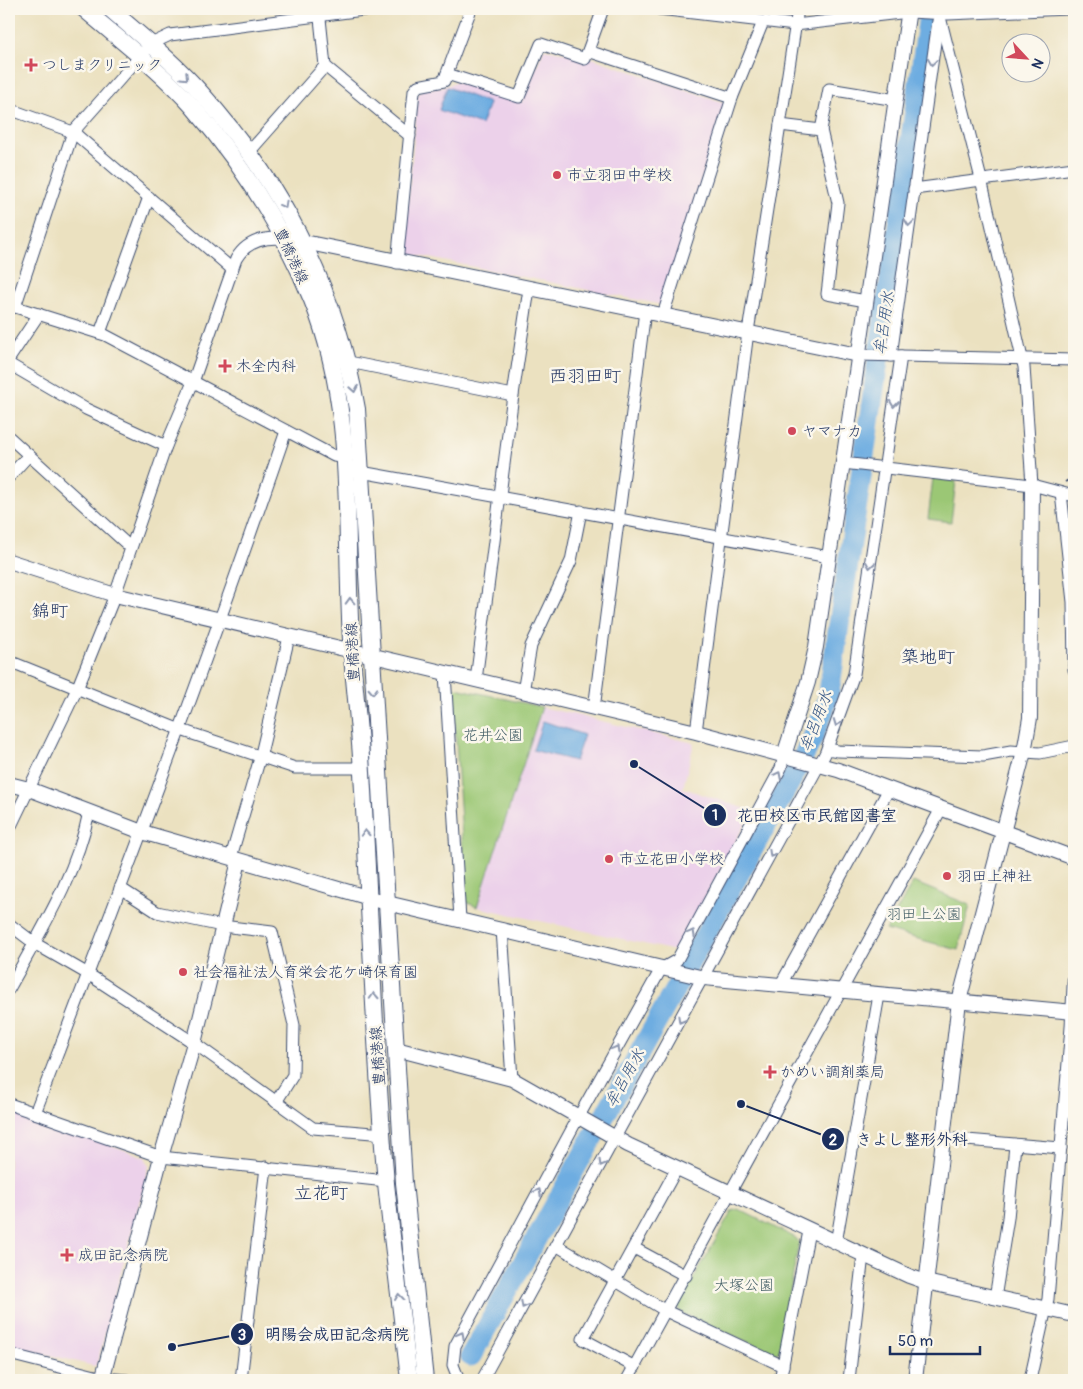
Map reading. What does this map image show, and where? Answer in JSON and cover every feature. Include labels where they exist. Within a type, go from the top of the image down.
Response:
[{"type":"main road","name":"豊橋港線","points":[[84,9],[140,57],[191,105],[252,184],[284,239],[313,302],[332,363],[342,412],[346,458],[352,652],[362,768],[368,898],[386,1181],[409,1380]]},
{"type":"main road","name":"豊橋港線","points":[[110,9],[151,44],[201,92],[250,151],[304,242],[328,296],[349,362],[357,409],[404,1183],[425,1380]]},
{"type":"street","points":[[346,458],[334,456],[100,333],[12,306],[73,132],[151,44],[170,35],[320,12],[371,9]]},
{"type":"street","points":[[397,263],[414,91],[418,86],[444,81],[471,9]]},
{"type":"street","points":[[447,74],[519,97],[541,44],[584,59],[603,9]]},
{"type":"street","points":[[659,9],[795,25],[926,11],[1068,9]]},
{"type":"street","points":[[696,732],[748,332],[798,9]]},
{"type":"street","points":[[482,1380],[556,1245],[610,1135],[704,978],[802,760],[810,673],[829,557],[850,464],[858,355],[896,100],[926,11]]},
{"type":"street","points":[[916,1380],[959,1001],[1024,752],[1030,718],[1032,485],[1024,367],[981,179],[926,11]]},
{"type":"street","points":[[828,749],[854,674],[885,468],[893,356],[914,189],[926,11]]},
{"type":"street","points":[[320,12],[325,66],[410,136]]},
{"type":"street","points":[[663,315],[732,98],[763,22]]},
{"type":"street","points":[[588,51],[732,98]]},
{"type":"street","points":[[250,151],[325,66]]},
{"type":"street","points":[[866,301],[827,294],[838,203],[821,130],[829,89],[896,100]]},
{"type":"street","points":[[9,109],[73,132],[232,270]]},
{"type":"street","points":[[780,124],[821,130]]},
{"type":"street","points":[[914,189],[1074,168]]},
{"type":"street","points":[[100,333],[149,197]]},
{"type":"street","points":[[9,830],[77,689],[115,595],[166,446],[193,382],[232,270],[241,251],[268,237],[304,242],[397,263],[858,355],[1074,360]]},
{"type":"street","points":[[476,680],[513,395],[529,289]]},
{"type":"street","points":[[594,709],[645,311]]},
{"type":"street","points":[[9,358],[39,314]]},
{"type":"street","points":[[349,362],[513,395]]},
{"type":"street","points":[[9,364],[86,409],[166,446]]},
{"type":"street","points":[[35,1113],[142,832],[178,729],[222,620],[286,431]]},
{"type":"street","points":[[9,437],[130,547]]},
{"type":"street","points":[[9,477],[29,455]]},
{"type":"street","points":[[850,464],[1032,485],[1074,496]]},
{"type":"street","points":[[361,472],[829,557]]},
{"type":"street","points":[[1061,493],[1073,602],[1074,670]]},
{"type":"street","points":[[523,692],[531,646],[571,561],[581,511]]},
{"type":"street","points":[[9,561],[115,595],[696,732],[802,760],[942,808],[1074,858]]},
{"type":"street","points":[[103,1379],[161,1157],[194,1043],[222,926],[235,859],[289,637]]},
{"type":"street","points":[[9,661],[178,729],[260,758],[294,768],[362,768]]},
{"type":"street","points":[[445,673],[460,919]]},
{"type":"street","points":[[459,1380],[453,1365],[455,1346],[579,1116],[668,970],[677,960],[781,768],[828,749],[983,756],[1011,751],[1040,753],[1074,746]]},
{"type":"street","points":[[9,784],[29,789],[142,832],[387,904],[460,919],[690,975],[841,992],[1073,1012]]},
{"type":"street","points":[[781,984],[889,789]]},
{"type":"street","points":[[628,1380],[942,808]]},
{"type":"street","points":[[9,989],[74,868],[83,842],[89,812]]},
{"type":"street","points":[[120,888],[157,912],[222,926],[272,932],[294,1024],[293,1075],[276,1102]]},
{"type":"street","points":[[9,924],[34,943],[88,974],[194,1043],[313,1128],[384,1134]]},
{"type":"street","points":[[502,929],[512,1079]]},
{"type":"street","points":[[1030,1380],[1046,1309],[1073,1012],[1074,966]]},
{"type":"street","points":[[836,1243],[880,995]]},
{"type":"street","points":[[396,1048],[512,1079],[610,1135],[677,1168],[809,1231],[926,1282],[1074,1315]]},
{"type":"street","points":[[9,1104],[161,1157],[386,1181]]},
{"type":"street","points":[[943,1138],[1061,1148]]},
{"type":"street","points":[[996,1298],[1008,1218],[1015,1144]]},
{"type":"street","points":[[241,1380],[266,1167]]},
{"type":"street","points":[[635,1366],[583,1339],[677,1168]]},
{"type":"street","points":[[780,1380],[809,1231]]},
{"type":"street","points":[[556,1245],[666,1311],[782,1366]]},
{"type":"street","points":[[634,1248],[686,1276]]},
{"type":"street","points":[[849,1380],[863,1255]]},
{"type":"street","points":[[9,1354],[103,1379],[127,1380]]},
{"type":"shaded area","name":"市立羽田中学校","points":[[544,49],[589,57],[725,103],[663,305],[410,254],[404,247],[418,95],[423,89],[440,88],[457,82],[522,102]]},
{"type":"shaded area","name":"市立花田小学校","points":[[542,707],[694,743],[683,788],[752,811],[676,951],[477,907]]},
{"type":"shaded area","name":"成田記念病院","points":[[9,1110],[145,1157],[149,1166],[97,1364],[94,1366],[9,1345]]},
{"type":"green space","points":[[933,478],[956,481],[951,522],[928,519]]},
{"type":"green space","name":"花井公園","points":[[456,688],[542,707],[477,907],[466,902],[453,693]]},
{"type":"green space","name":"羽田上公園","points":[[913,882],[970,905],[958,950],[886,930]]},
{"type":"green space","name":"大塚公園","points":[[738,1209],[796,1238],[799,1242],[779,1352],[775,1354],[680,1312],[678,1306],[732,1211]]},
{"type":"water","points":[[447,87],[489,103],[481,125],[439,110]]},
{"type":"water","points":[[543,721],[584,735],[575,761],[533,750]]},
{"type":"waterway","name":"牟呂用水","points":[[471,1356],[794,775],[813,737],[828,699],[930,9]]},
{"type":"place","name":"つしまクリニック","points":[[31,65]]},
{"type":"place","name":"市立羽田中学校","points":[[557,175]]},
{"type":"place","name":"木全内科","points":[[225,366]]},
{"type":"place","name":"ヤマナカ","points":[[792,431]]},
{"type":"place","name":"花田校区市民館図書室","points":[[634,764]]},
{"type":"place","name":"市立花田小学校","points":[[609,859]]},
{"type":"place","name":"羽田上神社","points":[[947,876]]},
{"type":"place","name":"社会福祉法人育栄会花ケ崎保育園","points":[[183,972]]},
{"type":"place","name":"かめい調剤薬局","points":[[770,1072]]},
{"type":"place","name":"きよし整形外科","points":[[741,1104]]},
{"type":"place","name":"成田記念病院","points":[[67,1255]]},
{"type":"place","name":"明陽会成田記念病院","points":[[172,1347]]},
{"type":"district","name":"西羽田町","points":[[585,376]]},
{"type":"district","name":"錦町","points":[[50,611]]},
{"type":"district","name":"築地町","points":[[928,657]]},
{"type":"district","name":"立花町","points":[[321,1193]]}]
